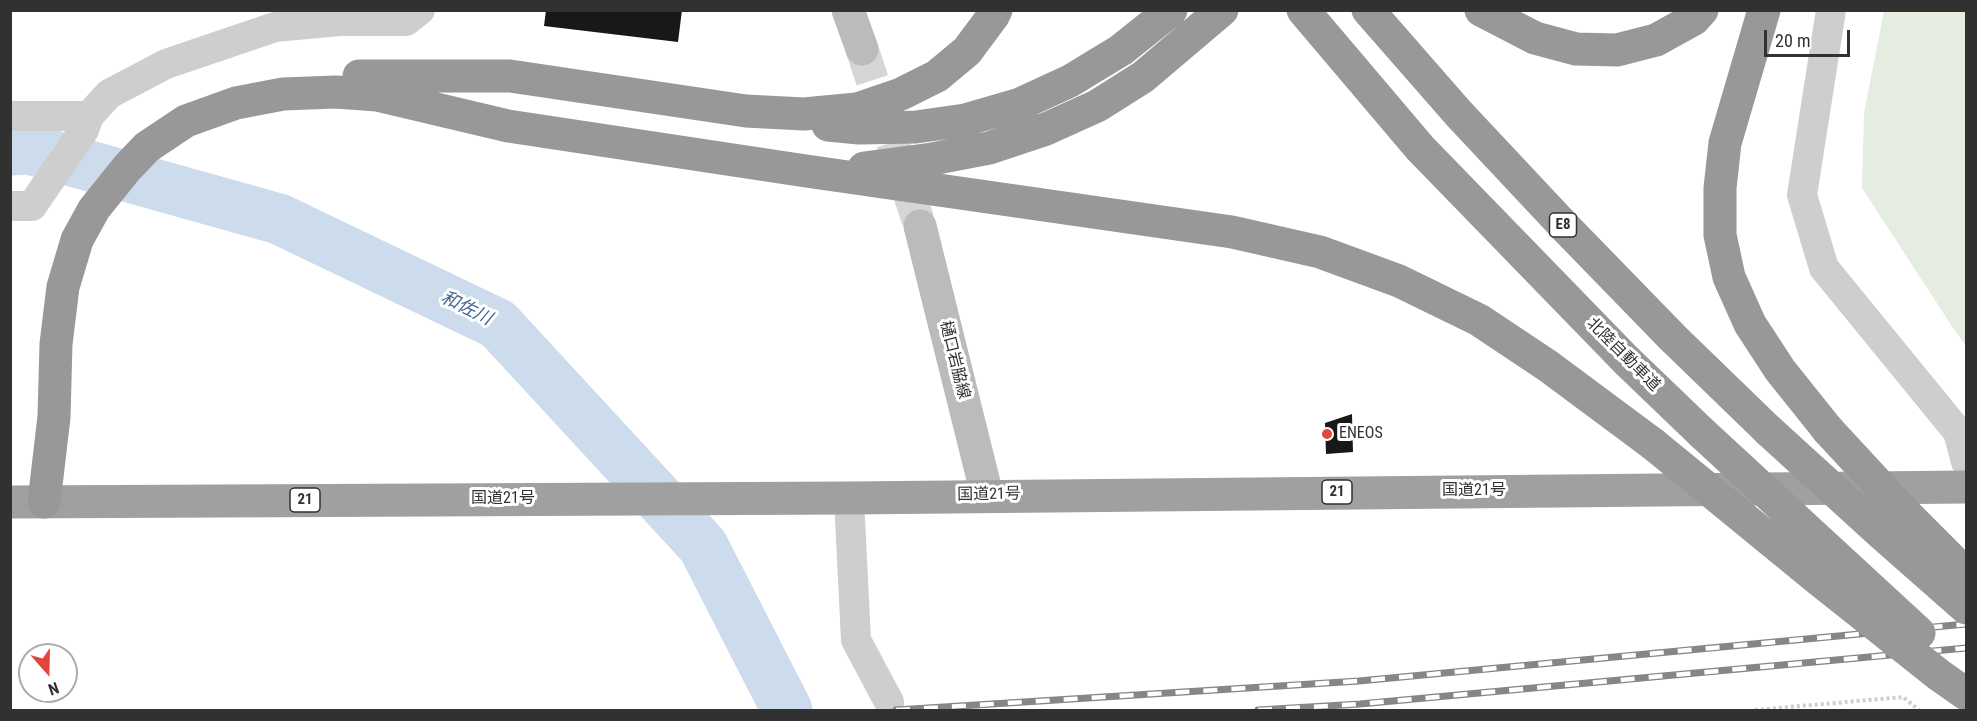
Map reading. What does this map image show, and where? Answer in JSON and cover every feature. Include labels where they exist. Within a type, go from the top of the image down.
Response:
[{"type":"highway","points":[[746,111],[804,114],[857,109],[901,94],[937,76],[967,51],[996,10]]},
{"type":"highway","points":[[44,502],[54,417],[56,344],[63,287],[85,206],[127,168],[139,142],[174,107],[230,86],[283,76],[331,74],[380,78],[510,76],[746,111],[802,122],[859,128],[916,127],[965,120],[1020,104],[1070,81],[1121,50],[1171,10]]},
{"type":"highway","points":[[806,171],[877,167],[932,159],[989,148],[1046,129],[1097,106],[1143,77],[1222,10]]},
{"type":"highway","name":"E8","points":[[1368,10],[1459,114],[1673,338],[1768,430],[1966,609]]},
{"type":"highway","points":[[1481,10],[1535,38],[1576,49],[1617,50],[1656,40],[1694,19],[1702,10]]},
{"type":"highway","points":[[1764,10],[1725,142],[1720,188],[1720,234],[1729,277],[1750,324],[1780,370],[1828,430],[1903,512],[1966,574]]},
{"type":"highway","name":"北陸自動車道","points":[[1310,19],[1420,148],[1553,285],[1701,433],[1966,676]]},
{"type":"highway","points":[[139,142],[186,121],[236,103],[283,94],[336,92],[377,94],[508,126],[1232,232],[1320,252],[1399,280],[1479,320],[1548,366],[1653,444],[1818,579],[1966,694]]},
{"type":"highway","name":"国道21号","points":[[10,502],[849,498],[1966,487]]},
{"type":"main road","points":[[848,10],[862,49]]},
{"type":"main road","name":"樋口岩脇線","points":[[920,226],[987,495]]},
{"type":"street","points":[[10,206],[32,206],[86,123],[109,94],[166,64],[275,27],[315,17],[339,21],[406,21],[420,10]]},
{"type":"street","points":[[1831,10],[1802,195],[1824,268],[1959,432],[1966,462]]},
{"type":"street","points":[[10,116],[86,123]]},
{"type":"street","points":[[849,498],[856,640],[889,702]]},
{"type":"path","points":[[1755,711],[1903,696],[1919,711]]},
{"type":"shaded area","points":[[1884,11],[1966,11],[1966,346],[1862,188],[1864,113]]},
{"type":"building","points":[[546,10],[682,10],[678,42],[544,26]]},
{"type":"building","points":[[1352,414],[1353,452],[1326,454],[1325,423]]},
{"type":"waterway","name":"和佐川","points":[[10,150],[29,149],[279,219],[498,324],[703,546],[787,710]]},
{"type":"tunnel","points":[[862,49],[920,226]]},
{"type":"railway","points":[[896,710],[1359,681],[1966,624]]},
{"type":"railway","points":[[1258,710],[1360,704],[1966,648]]},
{"type":"place","name":"ENEOS","points":[[1327,434]]}]
